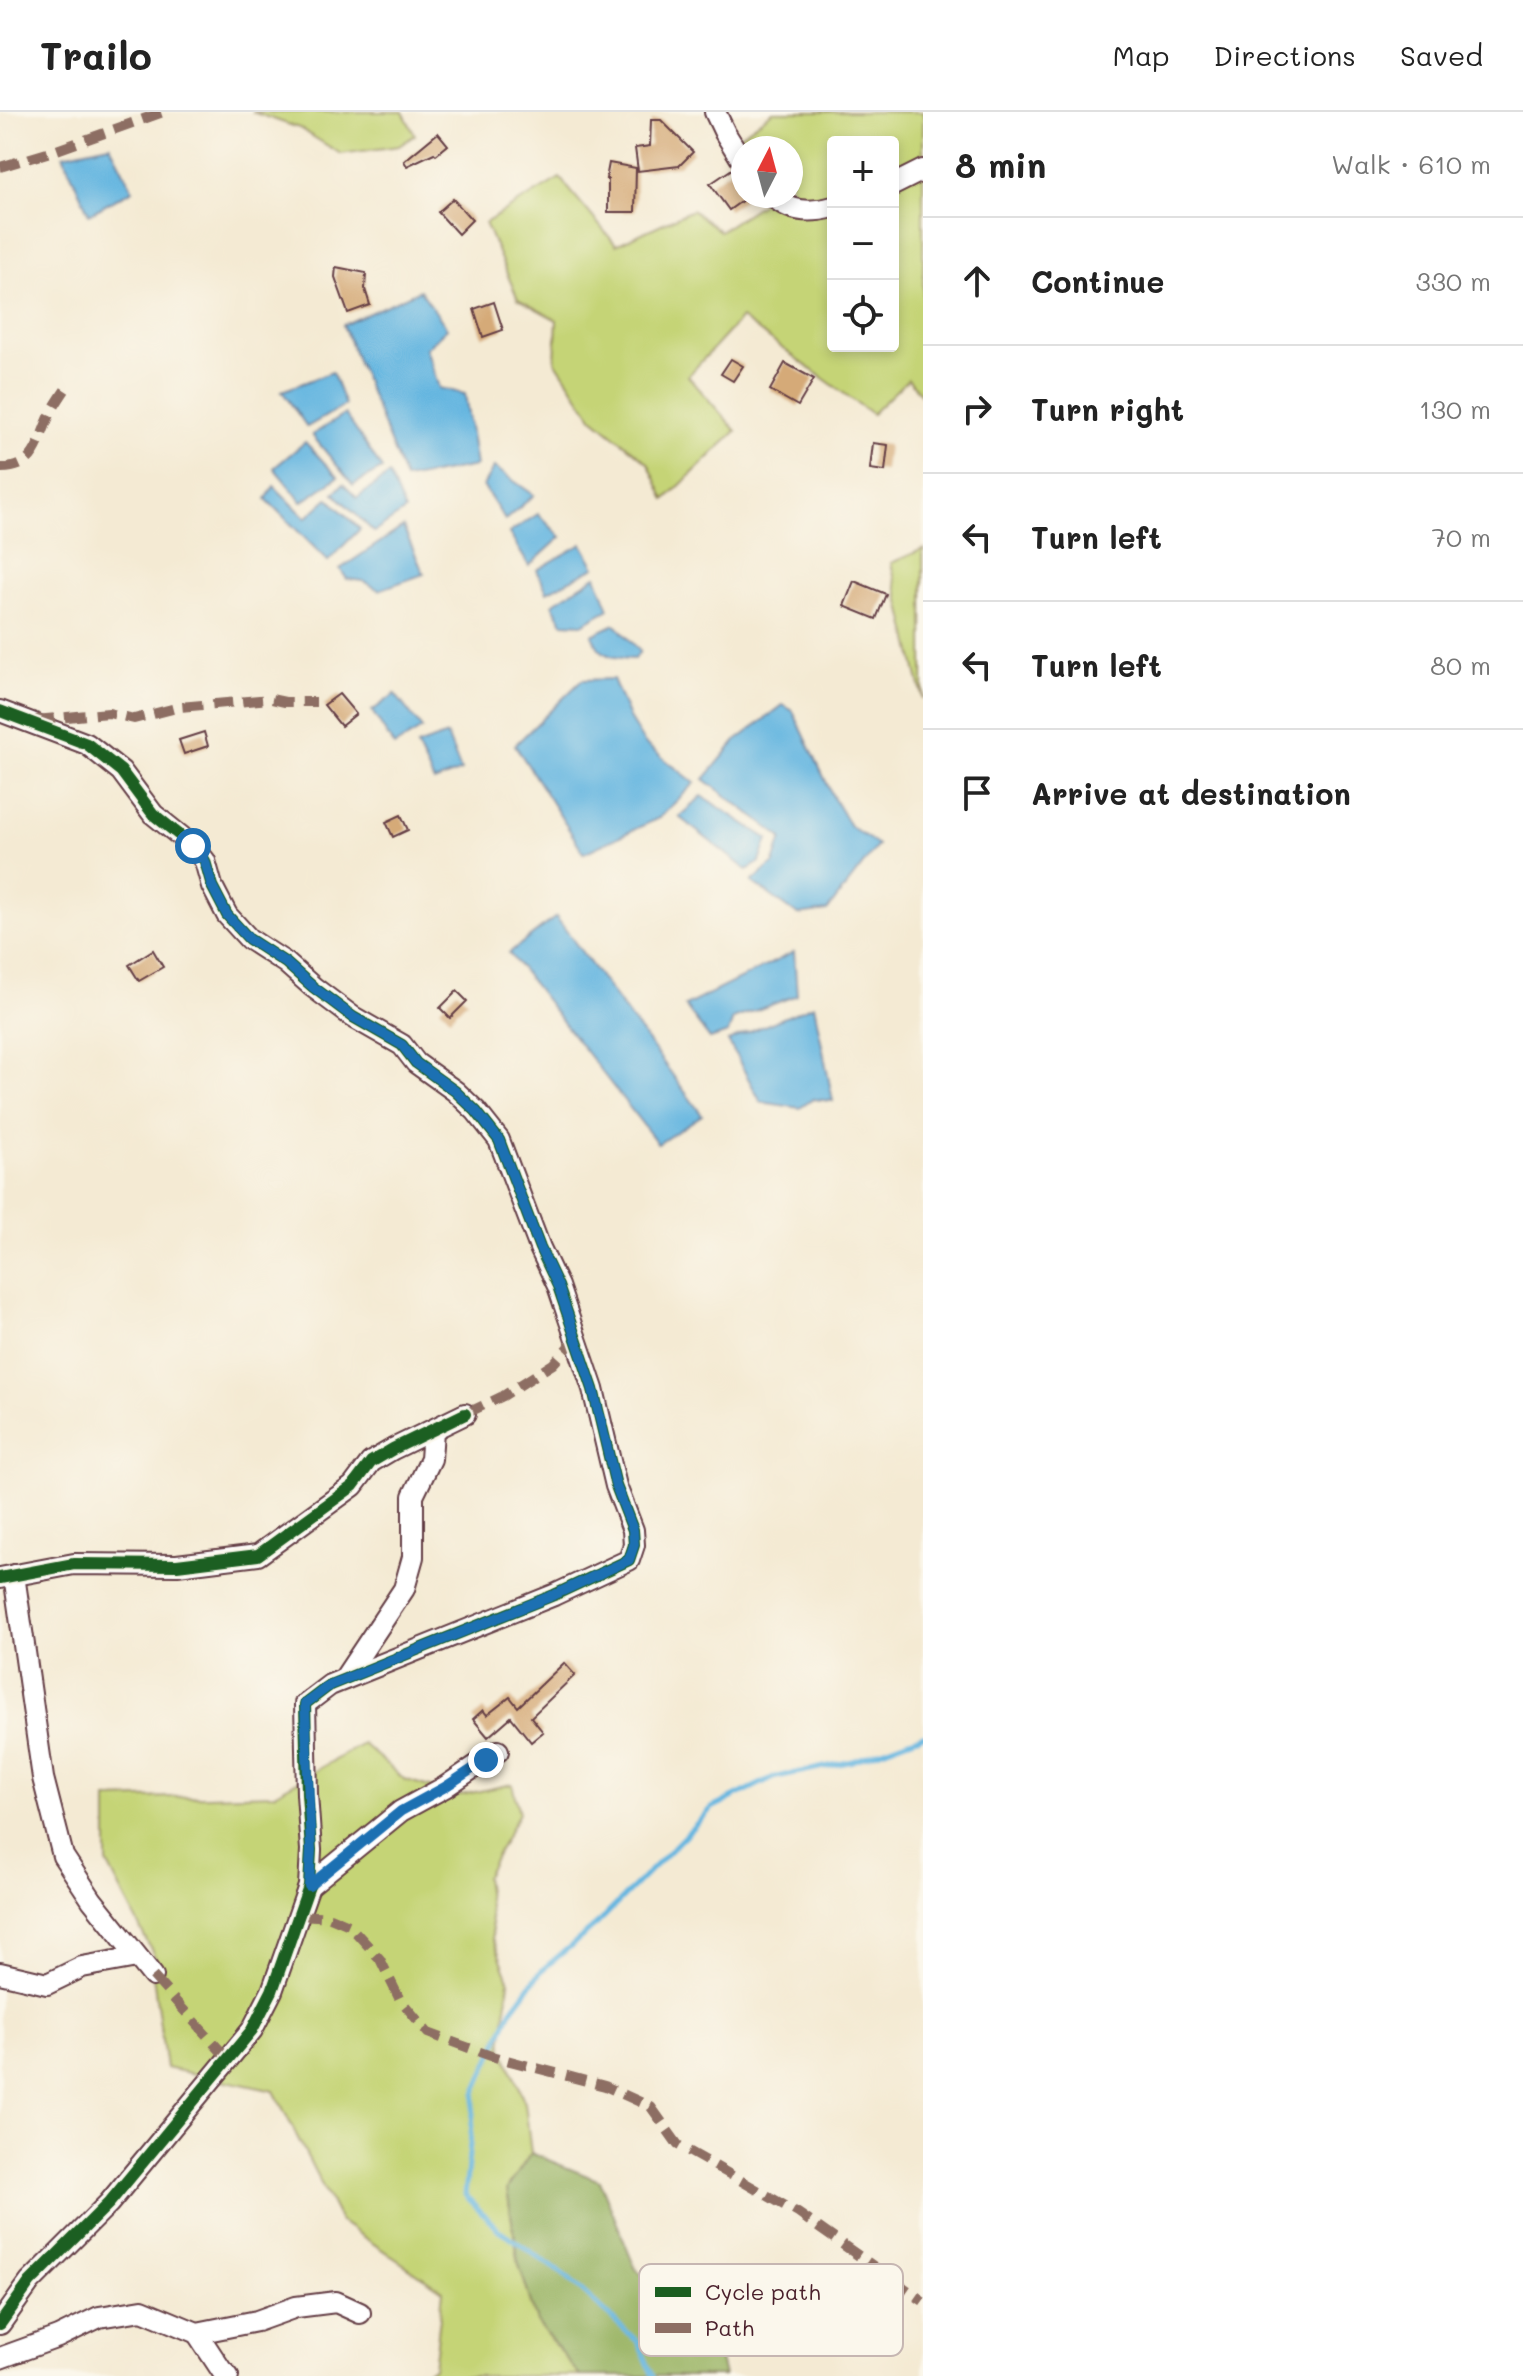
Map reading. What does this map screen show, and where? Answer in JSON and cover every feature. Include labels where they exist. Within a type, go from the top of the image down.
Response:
[{"type":"street","points":[[715,112],[731,143]]},
{"type":"street","points":[[899,182],[923,170]]},
{"type":"street","points":[[791,208],[816,212],[830,208]]},
{"type":"street","points":[[0,711],[87,744],[121,771],[153,814],[199,853],[227,915],[249,939],[286,963],[353,1017],[402,1045],[416,1063],[455,1091],[476,1111],[499,1140],[566,1309],[593,1389],[616,1486],[633,1530],[634,1545],[629,1560],[554,1595],[330,1685],[305,1704],[311,1850],[309,1886],[272,1991],[252,2030],[109,2203],[30,2282],[0,2324]]},
{"type":"street","points":[[153,1976],[92,1900],[63,1856],[43,1778],[7,1576],[74,1564],[177,1565],[258,1555],[353,1486],[371,1462],[465,1414]]},
{"type":"street","points":[[344,1679],[404,1589],[413,1557],[413,1496],[431,1459],[433,1431]]},
{"type":"street","points":[[309,1886],[401,1811],[445,1787],[498,1751]]},
{"type":"street","points":[[0,1973],[47,1984],[82,1967],[137,1957]]},
{"type":"street","points":[[197,2333],[257,2321],[296,2307],[336,2302],[360,2313]]},
{"type":"street","points":[[0,2358],[58,2337],[99,2317],[142,2310],[197,2333],[228,2376]]},
{"type":"green space","points":[[252,112],[403,112],[415,135],[399,146],[341,154],[299,128]]},
{"type":"green space","points":[[773,112],[923,112],[923,397],[908,379],[872,414],[741,318],[688,376],[736,431],[665,500],[648,463],[593,418],[555,361],[557,320],[518,299],[485,223],[560,178],[616,245],[692,210],[720,231],[755,208],[803,208],[803,136],[739,136]]},
{"type":"green space","points":[[731,142],[731,160],[722,148]]},
{"type":"green space","points":[[923,549],[923,699],[891,563]]},
{"type":"green space","points":[[363,1744],[404,1779],[457,1796],[512,1784],[519,1813],[485,1877],[493,1938],[509,1980],[502,2047],[525,2103],[531,2153],[507,2189],[519,2264],[537,2322],[580,2376],[410,2376],[434,2368],[443,2291],[340,2221],[274,2091],[166,2068],[153,1976],[157,1961],[107,1863],[107,1799],[274,1794]]},
{"type":"green space","points":[[531,2153],[600,2181],[639,2271],[639,2356],[719,2356],[724,2376],[580,2376],[537,2322],[519,2264],[507,2189]]},
{"type":"water","points":[[110,145],[133,190],[89,214],[63,155]]},
{"type":"water","points":[[420,290],[447,328],[426,348],[439,388],[465,394],[476,466],[405,479],[343,325]]},
{"type":"water","points":[[332,372],[345,405],[307,427],[282,391]]},
{"type":"water","points":[[345,414],[382,469],[353,485],[312,435]]},
{"type":"water","points":[[305,442],[338,477],[302,502],[274,468]]},
{"type":"water","points":[[494,467],[534,495],[505,520],[483,486]]},
{"type":"water","points":[[389,475],[405,511],[374,532],[334,493],[343,484],[357,498]]},
{"type":"water","points":[[274,486],[306,518],[328,498],[360,529],[328,561],[266,499]]},
{"type":"water","points":[[538,514],[561,537],[529,566],[509,533]]},
{"type":"water","points":[[403,527],[424,574],[379,590],[363,581],[347,579],[340,569]]},
{"type":"water","points":[[582,544],[595,567],[547,592],[537,570]]},
{"type":"water","points":[[596,576],[609,609],[582,624],[563,623],[552,604]]},
{"type":"water","points":[[615,624],[640,651],[635,659],[609,655],[595,643],[592,635]]},
{"type":"water","points":[[613,679],[629,718],[645,744],[695,783],[659,818],[584,853],[515,745],[582,680]]},
{"type":"water","points":[[395,694],[422,729],[394,746],[372,711]]},
{"type":"water","points":[[783,705],[793,711],[850,826],[878,845],[827,911],[798,915],[752,882],[774,863],[782,838],[704,779],[737,740]]},
{"type":"water","points":[[447,735],[461,771],[434,782],[417,746]]},
{"type":"water","points":[[702,796],[768,839],[760,862],[747,870],[679,817]]},
{"type":"water","points":[[556,917],[702,1115],[658,1144],[509,953]]},
{"type":"water","points":[[794,952],[797,995],[733,1019],[728,1033],[710,1039],[685,1006]]},
{"type":"water","points":[[814,1005],[833,1101],[813,1099],[800,1108],[761,1102],[728,1041]]},
{"type":"building","points":[[651,120],[661,120],[693,152],[679,166],[638,171],[635,148],[650,146]]},
{"type":"building","points":[[438,133],[448,145],[436,155],[434,153],[407,166],[404,161]]},
{"type":"building","points":[[609,163],[636,168],[635,212],[608,212],[606,179]]},
{"type":"building","points":[[731,170],[732,208],[729,210],[710,184]]},
{"type":"building","points":[[453,199],[472,220],[458,234],[438,212]]},
{"type":"building","points":[[336,267],[366,273],[365,289],[370,305],[348,313],[335,277]]},
{"type":"building","points":[[494,302],[503,330],[483,337],[474,309]]},
{"type":"building","points":[[731,359],[743,366],[733,381],[721,374]]},
{"type":"building","points":[[785,363],[814,379],[798,406],[770,390]]},
{"type":"building","points":[[873,443],[888,445],[885,471],[870,469]]},
{"type":"building","points":[[854,581],[886,594],[876,619],[844,606]]},
{"type":"building","points":[[339,694],[356,714],[341,726],[324,705]]},
{"type":"building","points":[[204,732],[208,746],[184,754],[179,740]]},
{"type":"building","points":[[401,815],[408,830],[393,837],[386,822]]},
{"type":"building","points":[[153,950],[163,967],[139,981],[129,965]]},
{"type":"building","points":[[457,991],[467,1001],[450,1018],[440,1008]]},
{"type":"building","points":[[564,1663],[575,1675],[531,1717],[543,1732],[531,1742],[511,1717],[488,1737],[473,1719],[483,1710],[487,1715],[510,1697],[518,1707]]},
{"type":"waterway","points":[[639,2344],[567,2277],[498,2229],[465,2195],[475,2093],[511,2011],[542,1970],[597,1924],[712,1808],[772,1778],[853,1761],[923,1735]]},
{"type":"waterway","points":[[644,2356],[653,2376]]},
{"type":"marked path","points":[[0,167],[163,112]]},
{"type":"marked path","points":[[0,468],[21,464],[34,453],[65,390]]},
{"type":"marked path","points":[[35,720],[109,713],[134,719],[180,707],[271,699],[316,702]]},
{"type":"marked path","points":[[465,1414],[503,1396],[553,1364],[576,1338]]},
{"type":"marked path","points":[[300,1915],[330,1917],[349,1925],[380,1959],[399,1998],[428,2033],[491,2056],[605,2086],[651,2107],[678,2145],[798,2213],[870,2264]]},
{"type":"marked path","points":[[153,1976],[227,2058]]},
{"type":"marked path","points":[[903,2287],[923,2301]]},
{"type":"cycle path","points":[[0,711],[87,744],[121,771],[153,814],[193,846],[205,861],[212,886],[227,915],[249,939],[286,963],[353,1017],[402,1045],[416,1063],[455,1091],[476,1111],[499,1140],[540,1248],[558,1286],[593,1389],[616,1486],[633,1530],[634,1545],[629,1560],[554,1595],[330,1685],[305,1704],[311,1850],[309,1886],[272,1991],[252,2030],[109,2203],[30,2282],[0,2324]]},
{"type":"cycle path","points":[[0,1578],[74,1564],[177,1565],[258,1555],[353,1486],[371,1462],[465,1414]]},
{"type":"route","points":[[193,846],[205,861],[212,886],[227,915],[249,939],[286,963],[353,1017],[402,1045],[416,1063],[455,1091],[476,1111],[499,1140],[566,1309],[593,1389],[616,1486],[633,1530],[634,1545],[629,1560],[554,1595],[472,1625],[330,1685],[305,1704],[311,1850],[309,1886],[401,1811],[486,1760]]}]
